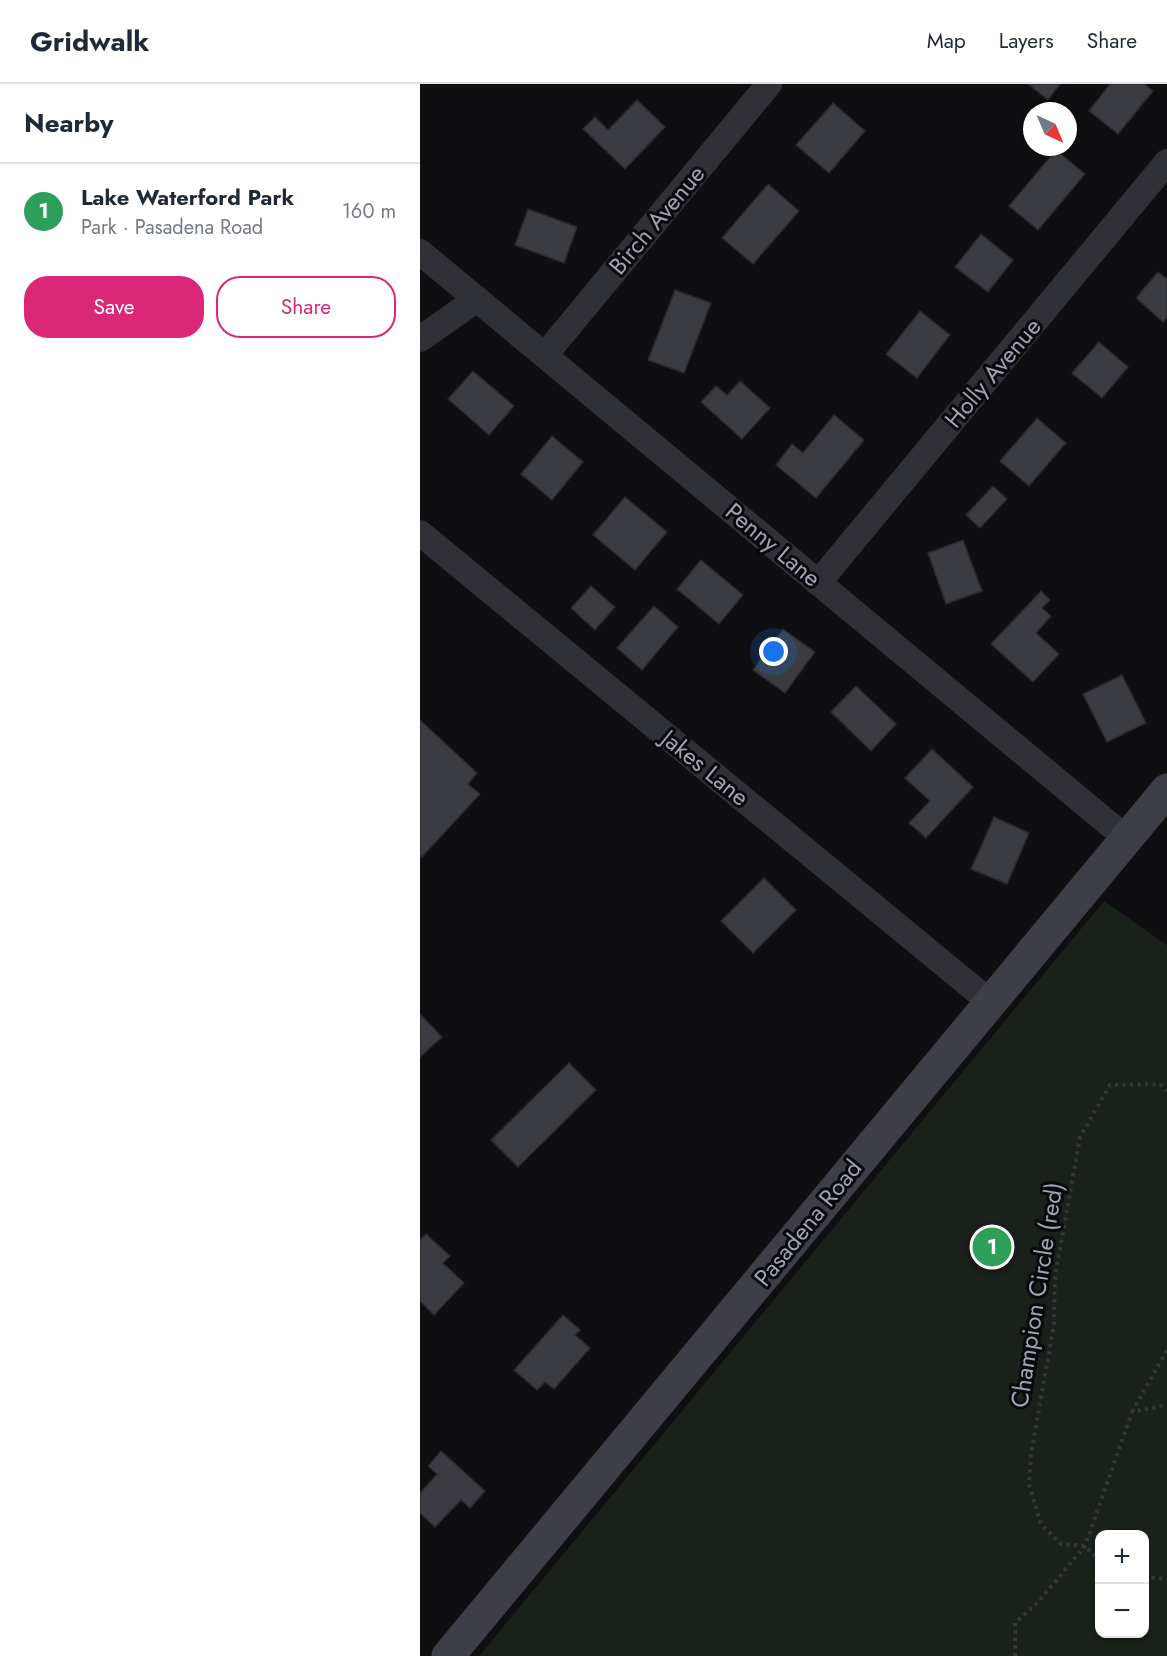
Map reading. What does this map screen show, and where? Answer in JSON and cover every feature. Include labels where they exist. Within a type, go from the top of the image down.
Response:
[{"type":"main road","name":"Pasadena Road","points":[[448,1656],[580,1500],[1167,790]]},
{"type":"street","name":"Birch Avenue","points":[[544,356],[769,84]]},
{"type":"street","name":"Holly Avenue","points":[[818,583],[1167,162]]},
{"type":"street","name":"Penny Lane","points":[[420,252],[1126,838]]},
{"type":"street","points":[[420,339],[477,299]]},
{"type":"street","name":"Jakes Lane","points":[[420,533],[990,1002]]},
{"type":"path","name":"Champion Circle (red)","points":[[1085,1546],[1061,1544],[1041,1524],[1029,1485],[1033,1443],[1054,1324],[1055,1277],[1080,1137],[1110,1085],[1160,1084],[1167,1091]]},
{"type":"path","points":[[1015,1656],[1015,1623],[1038,1602],[1085,1546],[1132,1412],[1167,1350]]},
{"type":"path","points":[[1132,1412],[1167,1405]]},
{"type":"path","points":[[1085,1546],[1095,1557]]},
{"type":"path","points":[[1149,1577],[1167,1579]]},
{"type":"shaded area","points":[[1104,901],[1167,945],[1167,1656],[479,1656]]},
{"type":"building","points":[[1028,84],[1060,84],[1048,100]]},
{"type":"building","points":[[1110,84],[1144,84],[1153,91],[1118,134],[1089,111]]},
{"type":"building","points":[[637,100],[665,127],[625,169],[583,129],[595,117],[608,130]]},
{"type":"building","points":[[833,103],[865,131],[829,173],[796,145]]},
{"type":"building","points":[[1051,156],[1063,156],[1085,174],[1038,230],[1009,206]]},
{"type":"building","points":[[768,184],[799,211],[753,264],[722,238]]},
{"type":"building","points":[[528,209],[577,227],[564,263],[515,245]]},
{"type":"building","points":[[981,234],[1013,260],[988,292],[955,267]]},
{"type":"building","points":[[1158,272],[1167,279],[1167,318],[1163,322],[1136,298]]},
{"type":"building","points":[[675,290],[711,303],[684,373],[648,360]]},
{"type":"building","points":[[920,311],[950,335],[917,378],[886,354]]},
{"type":"building","points":[[1099,342],[1128,367],[1102,398],[1072,373]]},
{"type":"building","points":[[473,371],[514,406],[489,435],[448,399]]},
{"type":"building","points":[[740,381],[770,408],[742,439],[701,402],[716,386],[727,395]]},
{"type":"building","points":[[834,415],[864,440],[816,498],[776,465],[792,444],[803,453]]},
{"type":"building","points":[[1037,418],[1066,443],[1029,486],[1000,461]]},
{"type":"building","points":[[552,436],[583,462],[552,500],[521,474]]},
{"type":"building","points":[[993,486],[1007,499],[980,528],[966,515]]},
{"type":"building","points":[[625,497],[667,532],[635,570],[593,535]]},
{"type":"building","points":[[963,540],[982,591],[946,604],[928,553]]},
{"type":"building","points":[[701,560],[743,595],[719,624],[677,589]]},
{"type":"building","points":[[591,586],[615,607],[595,630],[571,608]]},
{"type":"building","points":[[1041,591],[1050,600],[1042,608],[1051,616],[1036,633],[1059,654],[1033,682],[991,644]]},
{"type":"building","points":[[654,606],[678,627],[642,670],[617,648]]},
{"type":"building","points":[[783,629],[815,652],[785,693],[753,670]]},
{"type":"building","points":[[1122,675],[1146,723],[1107,742],[1083,694]]},
{"type":"building","points":[[856,686],[896,724],[871,751],[831,712]]},
{"type":"building","points":[[420,720],[477,773],[468,784],[480,794],[422,857],[420,855]]},
{"type":"building","points":[[932,749],[973,787],[926,838],[909,823],[930,801],[905,778]]},
{"type":"building","points":[[994,817],[1029,833],[1007,884],[971,869]]},
{"type":"building","points":[[764,878],[796,910],[753,953],[721,921]]},
{"type":"building","points":[[420,1014],[442,1037],[420,1057]]},
{"type":"building","points":[[569,1063],[596,1090],[518,1167],[491,1140]]},
{"type":"building","points":[[426,1234],[450,1256],[443,1263],[464,1283],[434,1315],[420,1301],[420,1240]]},
{"type":"building","points":[[563,1315],[580,1330],[575,1335],[590,1348],[554,1389],[545,1382],[537,1390],[514,1370]]},
{"type":"building","points":[[441,1451],[485,1491],[470,1508],[461,1500],[435,1527],[420,1513],[420,1493],[437,1474],[428,1466]]},
{"type":"place","name":"Lake Waterford Park","points":[[992,1247]]}]
